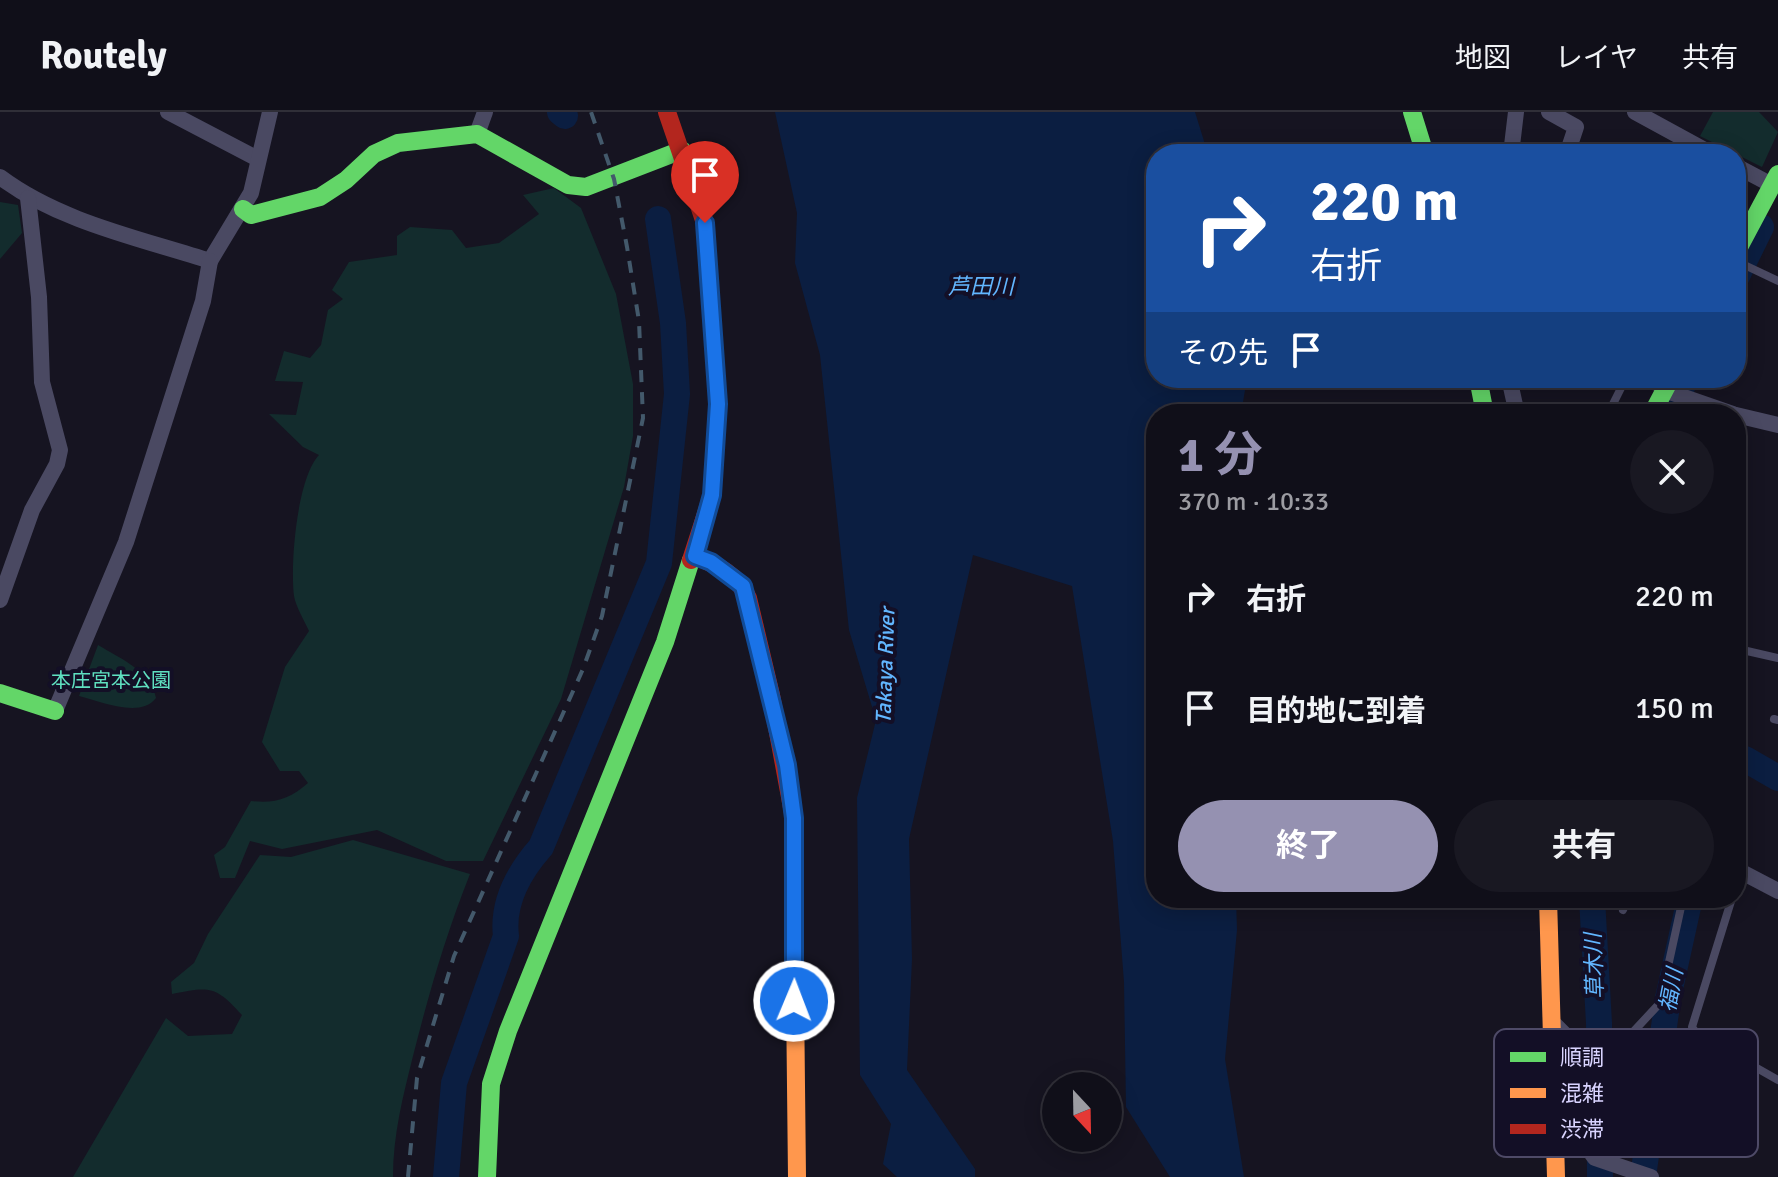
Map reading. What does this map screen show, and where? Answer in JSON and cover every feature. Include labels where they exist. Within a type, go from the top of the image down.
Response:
[{"type":"street","points":[[168,112],[256,158]]},
{"type":"street","points":[[0,693],[55,711],[126,542],[203,301],[210,261],[251,193],[256,158],[270,112]]},
{"type":"street","points":[[477,134],[485,112]]},
{"type":"street","points":[[487,1177],[491,1084],[508,1031],[665,642],[712,495],[718,404],[705,223],[667,112]]},
{"type":"street","points":[[1412,112],[1422,144]]},
{"type":"street","points":[[1512,144],[1516,112]]},
{"type":"street","points":[[1549,112],[1576,127],[1570,144]]},
{"type":"street","points":[[1636,112],[1679,144]]},
{"type":"street","points":[[243,209],[251,215],[277,211],[320,197],[346,180],[374,154],[398,143],[477,134],[568,185],[586,187],[614,179],[682,150]]},
{"type":"street","points":[[1746,169],[1775,179],[1746,234]]},
{"type":"street","points":[[0,177],[28,198],[74,217],[210,261]]},
{"type":"street","points":[[0,600],[25,540],[32,510],[57,464],[60,450],[42,382],[39,297],[28,198]]},
{"type":"street","points":[[1673,388],[1684,396],[1707,404]]},
{"type":"street","points":[[1746,417],[1778,425]]},
{"type":"street","points":[[695,556],[711,562],[743,586],[787,765],[794,818],[797,1177]]},
{"type":"street","points":[[1746,879],[1778,891]]},
{"type":"street","points":[[1548,908],[1554,1029]]},
{"type":"street","points":[[1554,1024],[1559,1029]]},
{"type":"street","points":[[1556,1157],[1556,1177]]},
{"type":"street","points":[[1597,1157],[1645,1175]]},
{"type":"lane","points":[[1746,266],[1778,281]]},
{"type":"lane","points":[[1680,404],[1684,396]]},
{"type":"lane","points":[[1747,651],[1778,658]]},
{"type":"lane","points":[[1636,1029],[1660,1003],[1681,908]]},
{"type":"lane","points":[[1693,1029],[1729,908]]},
{"type":"lane","points":[[1758,1069],[1778,1080]]},
{"type":"green space","points":[[1713,112],[1759,112],[1778,132],[1762,167],[1746,159],[1746,144],[1716,144],[1700,136]]},
{"type":"green space","points":[[554,188],[581,208],[616,294],[633,384],[633,436],[624,487],[561,699],[483,861],[446,861],[377,830],[282,849],[250,841],[235,878],[220,878],[214,855],[225,847],[251,801],[281,799],[308,783],[299,771],[280,771],[262,742],[285,667],[309,631],[294,596],[293,564],[300,501],[311,466],[319,455],[303,447],[269,414],[296,415],[303,382],[275,381],[284,351],[310,358],[321,345],[328,310],[343,299],[332,290],[349,262],[397,255],[397,236],[410,227],[452,230],[466,248],[499,243],[539,214],[523,195]]},
{"type":"green space","points":[[0,202],[18,205],[22,233],[0,259]]},
{"type":"green space","name":"本庄宮本公園","points":[[98,645],[142,673],[156,698],[149,704],[130,708],[79,696]]},
{"type":"green space","points":[[353,840],[470,874],[438,964],[413,1056],[397,1131],[393,1177],[73,1177],[166,1018],[188,1036],[232,1034],[242,1015],[225,998],[204,989],[172,994],[171,982],[194,963],[208,934],[260,855],[291,857]]},
{"type":"water","name":"芦田川","points":[[775,112],[1195,112],[1205,144],[1146,144],[1146,388],[1245,388],[1243,404],[1146,404],[1146,908],[1236,908],[1225,1059],[1244,1177],[1170,1177],[1126,1107],[1124,982],[1113,841],[1072,586],[973,555],[909,839],[912,959],[907,1070],[975,1169],[975,1177],[897,1177],[883,1164],[891,1124],[860,1075],[857,798],[876,720],[849,630],[820,355],[795,263],[797,213]]},
{"type":"waterway","points":[[560,112],[565,116]]},
{"type":"waterway","points":[[561,112],[565,116]]},
{"type":"waterway","points":[[446,1177],[454,1083],[506,936],[505,924],[514,888],[541,847],[659,563],[677,394],[673,323],[658,219]]},
{"type":"waterway","name":"草木川","points":[[1746,258],[1761,227]]},
{"type":"waterway","name":"福川","points":[[1746,760],[1778,778]]},
{"type":"waterway","name":"草木川","points":[[1593,908],[1599,1029]]},
{"type":"waterway","name":"福川","points":[[1664,1029],[1688,908]]},
{"type":"waterway","name":"草木川","points":[[1600,1157],[1600,1177]]},
{"type":"waterway","name":"福川","points":[[1643,1177],[1646,1157]]},
{"type":"railway","points":[[408,1177],[417,1078],[454,956],[583,669],[602,616],[643,418],[639,321],[627,247],[614,179],[591,112]]},
{"type":"traffic: fast","points":[[1412,112],[1422,144]]},
{"type":"traffic: fast","points":[[243,209],[251,215],[320,197],[346,180],[374,154],[398,143],[477,134],[568,185],[586,187],[682,150]]},
{"type":"traffic: fast","points":[[1746,234],[1778,174]]},
{"type":"traffic: fast","points":[[1480,388],[1483,404]]},
{"type":"traffic: fast","points":[[1657,404],[1666,388]]},
{"type":"traffic: fast","points":[[487,1177],[491,1084],[508,1031],[665,642],[691,560]]},
{"type":"traffic: fast","points":[[0,693],[55,711]]},
{"type":"traffic: slow","points":[[793,813],[797,1177]]},
{"type":"traffic: slow","points":[[1548,908],[1552,1029]]},
{"type":"traffic: slow","points":[[1555,1157],[1556,1177]]},
{"type":"traffic: jam","points":[[667,112],[705,223],[718,404],[712,495],[691,560]]},
{"type":"traffic: jam","points":[[695,556],[733,577],[748,598],[771,695],[793,813]]},
{"type":"route","points":[[705,223],[718,404],[712,495],[695,556],[711,562],[743,586],[751,608],[787,765],[794,818],[794,1001]]},
{"type":"water label","name":"Takaya River","points":[[885,666]]}]
